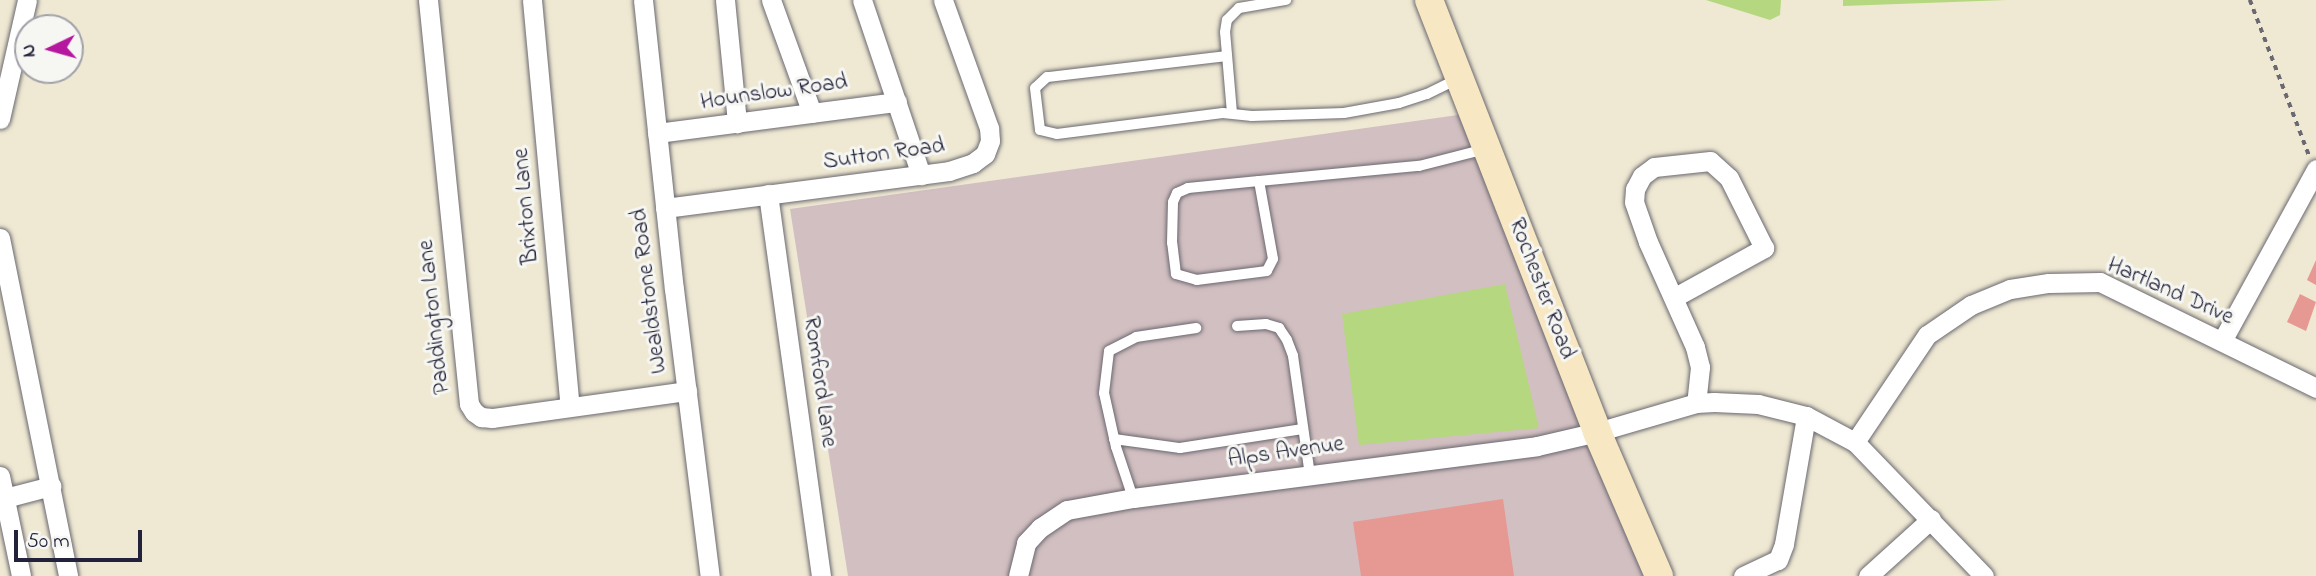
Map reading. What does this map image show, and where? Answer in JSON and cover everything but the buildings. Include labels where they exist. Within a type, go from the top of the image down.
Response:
[{"type":"street","points":[[0,119],[27,0]]},
{"type":"street","name":"Paddington Lane","points":[[428,0],[469,404],[481,417],[492,418],[687,391]]},
{"type":"street","name":"Brixton Lane","points":[[531,0],[570,407]]},
{"type":"street","name":"Wealdstone Road","points":[[643,0],[665,208],[710,576]]},
{"type":"street","points":[[725,0],[737,123]]},
{"type":"street","points":[[771,0],[812,113]]},
{"type":"street","points":[[862,0],[921,175]]},
{"type":"street","name":"Sutton Road","points":[[665,208],[921,175],[961,169],[973,163],[985,154],[990,141],[989,128],[943,0]]},
{"type":"street","name":"Rochester Road","points":[[1429,0],[1597,432],[1659,576]]},
{"type":"street","name":"Hounslow Road","points":[[657,133],[897,102]]},
{"type":"street","points":[[1675,297],[1764,248],[1729,178],[1710,161],[1654,167],[1642,176],[1635,189],[1634,202],[1648,243],[1675,297],[1700,367],[1696,403]]},
{"type":"street","points":[[2221,341],[2316,169]]},
{"type":"street","name":"Romford Lane","points":[[768,194],[821,576]]},
{"type":"street","points":[[0,238],[4,275],[68,576]]},
{"type":"street","name":"Hartland Drive","points":[[1855,442],[1927,335],[1971,305],[2010,289],[2049,283],[2100,282],[2316,388]]},
{"type":"street","name":"Alps Avenue","points":[[1018,576],[1026,543],[1053,517],[1067,510],[1133,498],[1537,446],[1597,432],[1696,403],[1758,404],[1806,416],[1855,442],[1984,576]]},
{"type":"street","points":[[1744,576],[1778,561],[1784,544],[1806,416]]},
{"type":"street","points":[[0,476],[21,576]]},
{"type":"street","points":[[5,498],[51,486]]},
{"type":"street","points":[[1868,576],[1931,519]]},
{"type":"lane","points":[[1232,113],[1225,32],[1232,12],[1249,4],[1286,0]]},
{"type":"lane","points":[[1227,56],[1047,77],[1035,88],[1040,130],[1045,133],[1232,113],[1344,113],[1399,103],[1427,94],[1458,78]]},
{"type":"lane","points":[[1259,181],[1273,259],[1267,271],[1197,279],[1176,274],[1172,243],[1177,193],[1188,188],[1259,181],[1419,166],[1486,149]]},
{"type":"lane","points":[[1237,326],[1266,324],[1279,328],[1287,340],[1293,356],[1310,475]]},
{"type":"lane","points":[[1133,498],[1114,439],[1104,393],[1110,351],[1136,337],[1196,328]]},
{"type":"lane","points":[[1114,439],[1180,448],[1303,429]]},
{"type":"path","points":[[2250,0],[2295,124],[2316,169]]},
{"type":"shaded area","points":[[1472,113],[1659,576],[848,576],[790,209]]},
{"type":"green space","points":[[1706,0],[1781,0],[1780,15],[1770,20]]},
{"type":"green space","points":[[1843,0],[2007,0],[1843,6]]},
{"type":"green space","points":[[1505,284],[1539,428],[1359,445],[1342,314]]}]
